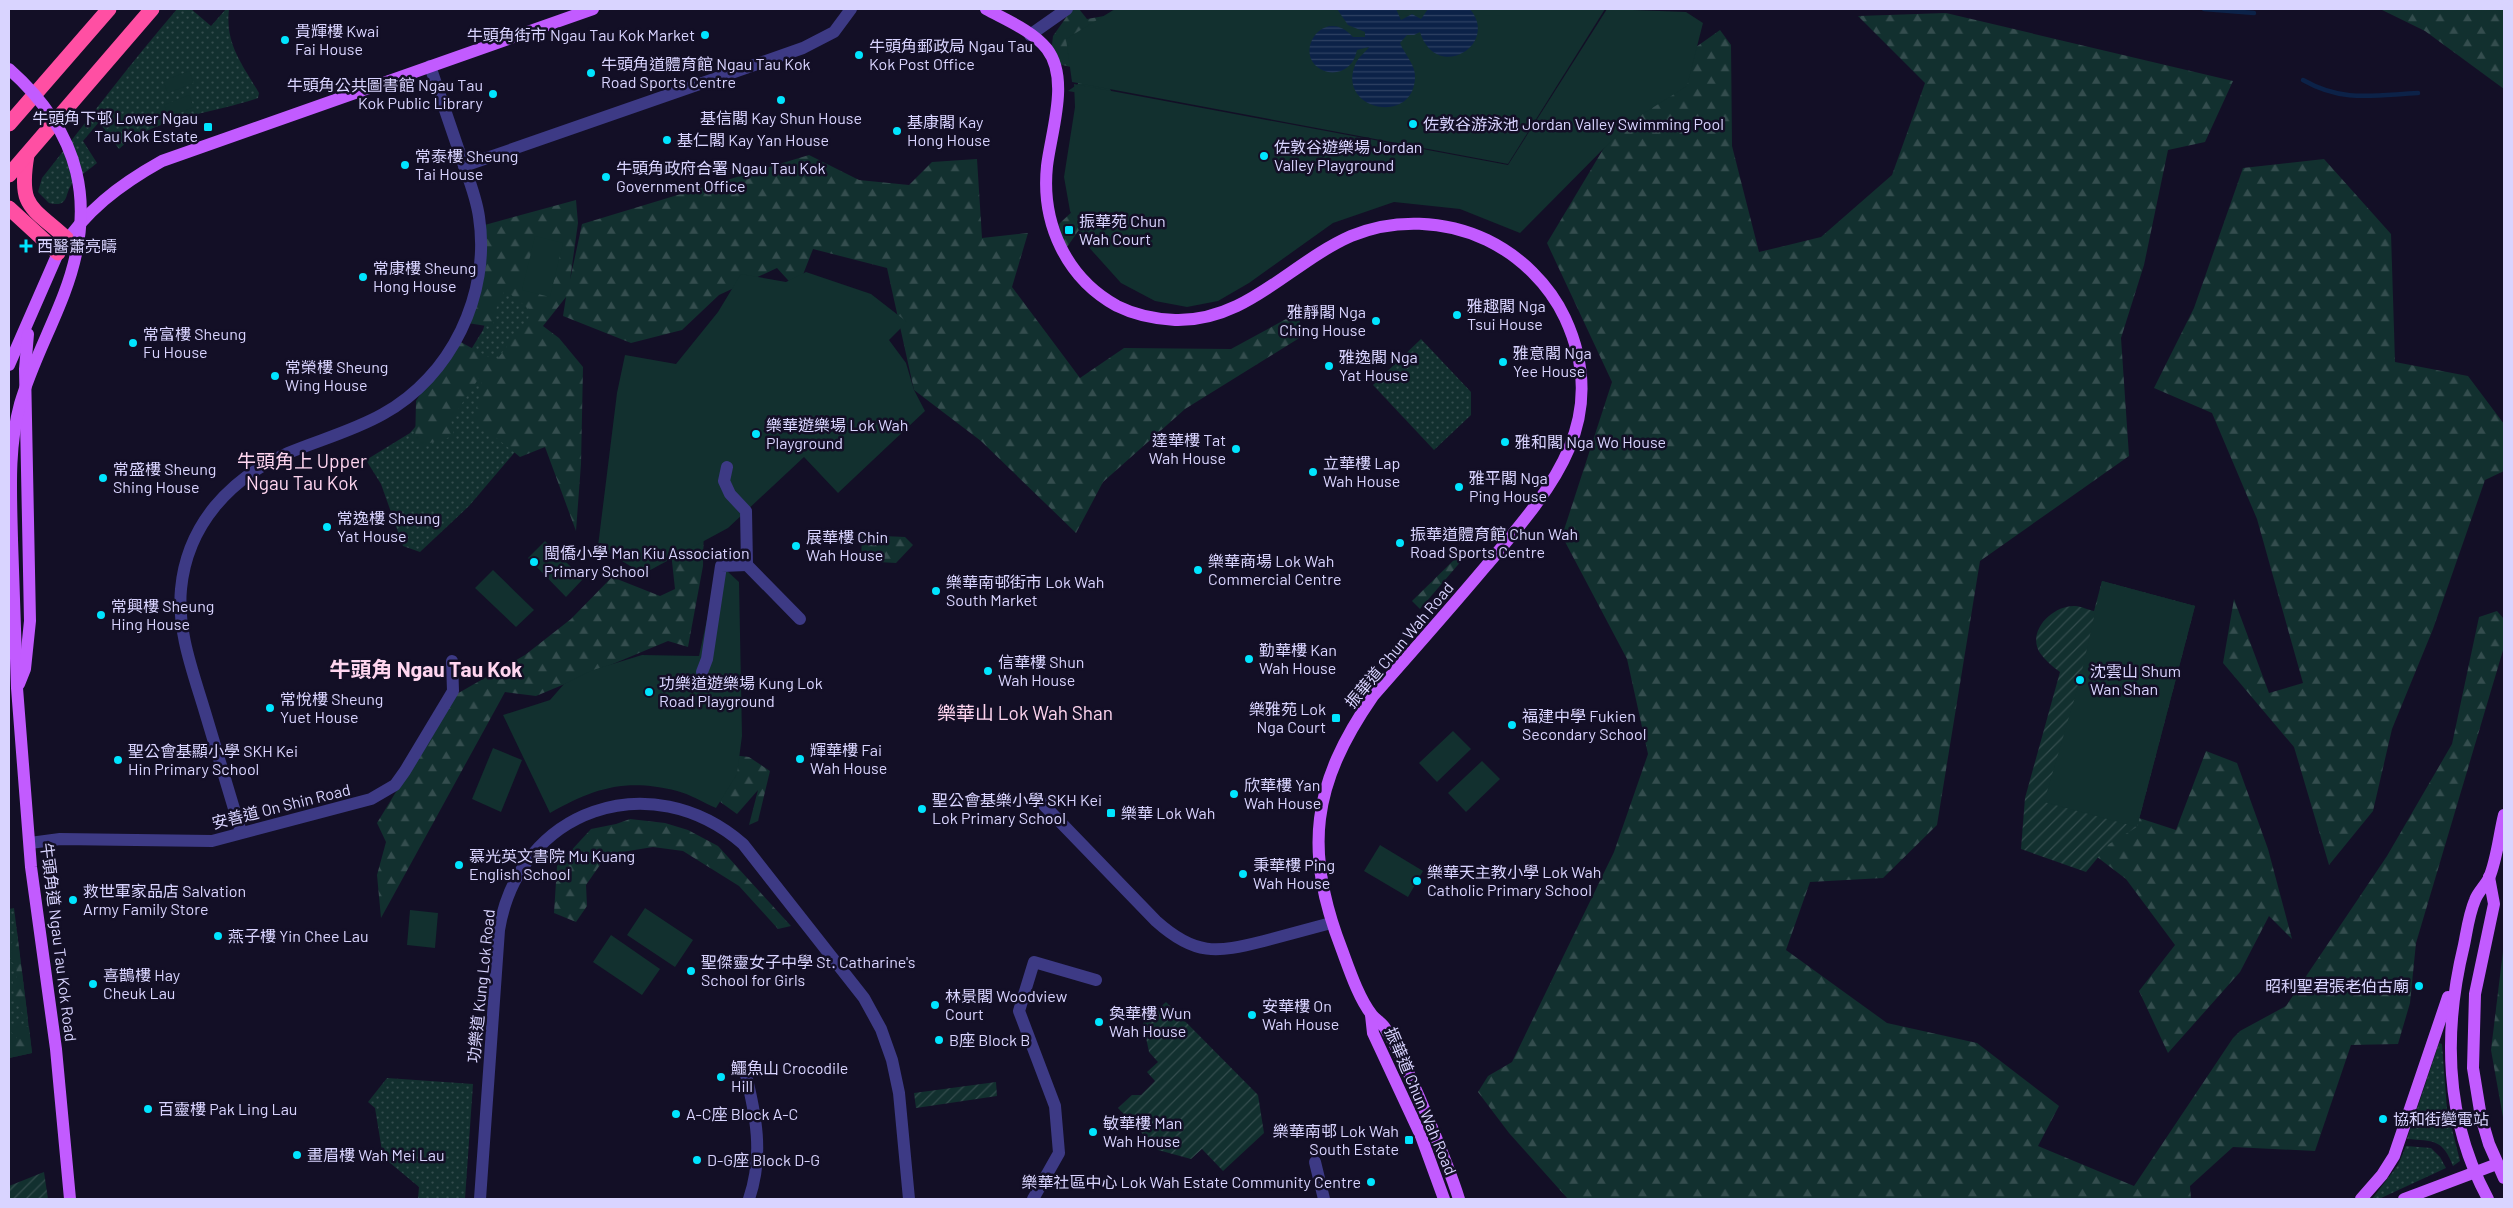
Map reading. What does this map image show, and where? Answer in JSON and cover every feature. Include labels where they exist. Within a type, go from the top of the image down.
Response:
[{"type":"highway","points":[[9,124],[109,9]]},
{"type":"highway","points":[[9,175],[152,9]]},
{"type":"highway","points":[[26,155],[22,186],[26,200],[67,239]]},
{"type":"highway","points":[[9,208],[58,252]]},
{"type":"main road","name":"牛頭角道 Ngau Tau Kok Road","points":[[9,365],[30,321],[58,252],[67,239],[82,220],[115,190],[162,161],[592,9]]},
{"type":"main road","name":"振華道 Chun Wah Road","points":[[986,9],[1030,35],[1047,50],[1056,74],[1058,105],[1046,182],[1047,199],[1053,228],[1064,256],[1075,271],[1090,287],[1119,307],[1135,314],[1164,320],[1200,319],[1219,314],[1250,301],[1316,256],[1350,236],[1388,226],[1429,224],[1468,232],[1511,254],[1525,265],[1549,291],[1570,328],[1580,370],[1581,393],[1575,433],[1559,472],[1536,507],[1373,696],[1349,731],[1330,771],[1321,812],[1319,859],[1322,886],[1331,923],[1350,971],[1372,1015],[1385,1027],[1409,1075],[1433,1130],[1459,1199]]},
{"type":"main road","name":"牛頭角道 Ngau Tau Kok Road","points":[[9,69],[44,105],[69,146],[79,180],[82,216],[70,275],[32,368],[16,421],[11,464],[17,688],[30,843],[56,1049],[70,1199]]},
{"type":"main road","name":"牛頭角道 Ngau Tau Kok Road","points":[[17,688],[25,669],[30,621],[25,369],[30,321]]},
{"type":"main road","name":"牛頭角道 Ngau Tau Kok Road","points":[[9,674],[17,688]]},
{"type":"main road","points":[[2362,1199],[2382,1175],[2394,1156],[2456,976],[2474,901],[2489,877],[2504,815]]},
{"type":"main road","points":[[2489,877],[2494,904],[2475,994],[2473,1068],[2481,1117],[2497,1164],[2504,1178]]},
{"type":"main road","points":[[2456,976],[2450,1041],[2452,1090],[2462,1140],[2474,1174],[2488,1199]]},
{"type":"main road","name":"振華道 Chun Wah Road","points":[[1372,1015],[1373,1033],[1417,1128],[1444,1199]]},
{"type":"main road","points":[[2404,1199],[2497,1164]]},
{"type":"street","points":[[464,166],[803,48],[834,32],[852,9]]},
{"type":"street","points":[[1030,35],[1067,9]]},
{"type":"street","points":[[242,832],[184,640],[180,606],[186,561],[205,519],[224,495],[243,478],[286,454],[385,413],[407,398],[440,364],[465,322],[473,301],[479,272],[479,217],[430,66]]},
{"type":"street","points":[[727,467],[724,481],[730,494],[746,511],[747,565],[800,619]]},
{"type":"street","points":[[702,672],[707,659],[721,566],[747,565]]},
{"type":"street","name":"安善道 On Shin Road","points":[[30,843],[60,839],[212,841],[371,799],[395,784],[405,771],[453,691],[452,661]]},
{"type":"street","points":[[1039,800],[1156,921],[1170,934],[1184,942],[1211,950],[1228,950],[1331,923]]},
{"type":"street","name":"功樂道 Kung Lok Road","points":[[480,1199],[499,930],[509,892],[529,857],[558,830],[581,816],[600,809],[646,803],[673,806],[698,814],[722,827],[743,844],[864,998],[881,1029],[896,1076],[909,1199]]},
{"type":"street","points":[[1033,1199],[1059,1153],[1055,1106],[1019,1011],[1021,1003],[1034,962],[1096,980]]},
{"type":"street","points":[[745,1072],[755,1110],[758,1139],[757,1167],[749,1199]]},
{"type":"street","points":[[1315,1162],[1324,1199]]},
{"type":"green space","points":[[177,9],[191,9],[211,26],[226,9],[229,9],[228,21],[232,43],[241,63],[259,93],[258,98],[166,123],[148,130],[119,149],[99,122],[83,141],[97,163],[72,184],[63,202],[60,204],[49,203],[38,192],[42,178]]},
{"type":"green space","points":[[1072,9],[1079,9],[1087,19],[1133,11],[1105,79],[1115,99],[1068,91],[1078,84],[1079,69],[1050,62],[1053,36]]},
{"type":"green space","name":"佐敦谷游泳池 Jordan Valley Swimming Pool","points":[[1115,9],[1605,9],[1508,164],[1072,82],[1066,39]]},
{"type":"green space","name":"佐敦谷遊樂場 Jordan Valley Playground","points":[[1607,9],[1686,12],[1703,23],[1687,86],[1630,122],[1520,233],[1460,209],[1394,202],[1333,223],[1249,283],[1218,301],[1187,307],[1155,301],[1121,283],[1085,243],[1070,211],[1064,177],[1075,107],[1074,84],[1508,165]]},
{"type":"green space","points":[[2380,9],[2504,9],[2504,89],[2425,31]]},
{"type":"green space","points":[[1946,13],[2233,81],[2205,142],[2168,150],[2144,265],[2121,338],[2129,456],[1980,561],[1937,825],[1883,878],[1810,882],[1786,950],[1887,1023],[1977,1043],[2059,1106],[2038,1146],[2134,1186],[2233,1038],[2240,1031],[2286,1006],[2387,856],[2452,744],[2479,617],[2497,611],[2504,619],[2504,647],[2416,943],[2410,1003],[2398,1044],[2351,1045],[2315,1151],[2233,1147],[2190,1186],[2191,1199],[1568,1199],[1509,1133],[1478,1092],[1488,1076],[1512,1062],[1614,852],[1648,754],[1627,659],[1562,536],[1612,382],[1547,243],[1641,86],[1720,30],[1731,45],[1732,146],[1759,252],[1821,237],[1892,175],[1925,83],[1858,16]]},
{"type":"green space","points":[[189,71],[194,83],[168,93],[163,81]]},
{"type":"green space","points":[[189,95],[194,107],[169,117],[164,105]]},
{"type":"green space","points":[[809,155],[859,180],[909,185],[932,162],[977,159],[982,238],[1028,233],[1012,287],[1080,378],[1124,348],[1231,349],[1299,312],[1301,337],[1185,409],[1103,482],[1076,533],[981,441],[914,390],[887,268],[813,249],[797,290],[777,268],[719,295],[682,330],[631,343],[563,316],[566,297],[543,326],[559,338],[583,367],[581,464],[576,531],[545,447],[520,457],[474,420],[482,384],[479,378],[451,420],[454,436],[415,447],[416,401],[455,339],[496,361],[529,317],[529,309],[505,290],[496,309],[493,327],[461,322],[474,304],[481,226],[576,200],[578,223],[570,280],[582,224]]},
{"type":"green space","points":[[2324,159],[2391,234],[2395,362],[2468,376],[2504,424],[2504,471],[2485,480],[2433,629],[2392,729],[2373,811],[2329,865],[2294,747],[2223,663],[2234,599],[2269,693],[2303,683],[2257,519],[2212,413],[2154,388],[2194,308],[2243,168]]},
{"type":"green space","points":[[1076,208],[1086,220],[1067,247],[1062,244],[1059,224]]},
{"type":"green space","points":[[569,235],[532,334],[515,452],[469,506],[420,552],[403,546],[381,484],[366,460],[410,433],[445,392],[483,330],[497,286]]},
{"type":"green space","points":[[535,236],[563,243],[550,297],[522,290]]},
{"type":"green space","name":"樂華遊樂場 Lok Wah Playground","points":[[806,272],[871,294],[907,322],[889,340],[906,363],[914,390],[925,411],[838,493],[804,457],[728,528],[643,574],[598,546],[617,393],[625,355],[676,364],[718,312],[741,274],[786,282]]},
{"type":"green space","points":[[1421,339],[1471,392],[1471,415],[1434,450],[1373,385]]},
{"type":"green space","points":[[704,521],[703,566],[688,647],[668,641],[536,696],[505,692],[381,918],[377,875],[386,842],[377,823],[455,695],[525,655],[571,619],[612,577],[660,596],[675,589],[670,543]]},
{"type":"green space","points":[[862,535],[905,537],[913,545],[896,563],[861,561]]},
{"type":"green space","points":[[545,541],[583,579],[566,597],[528,558]]},
{"type":"green space","points":[[1459,555],[1463,559],[1420,609],[1412,601]]},
{"type":"green space","name":"功樂道遊樂場 Kung Lok Road Playground","points":[[718,569],[726,570],[739,582],[742,736],[737,774],[716,808],[677,791],[642,785],[611,788],[596,792],[581,797],[550,813],[503,715],[550,700],[564,684],[593,670],[642,655],[699,656]]},
{"type":"green space","points":[[493,570],[534,610],[516,627],[475,588]]},
{"type":"green space","points":[[2102,581],[2195,606],[2137,827],[2109,844],[2086,872],[2021,849],[2025,798],[2060,672],[2040,653],[2036,636],[2044,621],[2058,610],[2075,606],[2094,611]]},
{"type":"green space","points":[[2102,581],[2195,606],[2137,827],[2044,802],[2080,680]]},
{"type":"green space","points":[[1453,731],[1471,749],[1437,782],[1419,763]]},
{"type":"green space","points":[[493,748],[522,760],[501,812],[472,799]]},
{"type":"green space","points":[[2206,751],[2237,763],[2268,849],[2292,939],[2269,916],[2240,972],[2168,1053],[2139,991],[2175,945],[2126,879],[2055,825],[2062,793],[2176,830]]},
{"type":"green space","points":[[732,755],[749,757],[770,771],[758,821],[749,825],[758,790],[737,814],[712,796]]},
{"type":"green space","points":[[1482,761],[1500,779],[1466,812],[1448,793]]},
{"type":"green space","points":[[630,819],[665,823],[688,830],[718,846],[791,926],[778,929],[739,886],[683,851],[653,847],[616,853],[602,862],[586,885],[587,906],[576,922],[554,913],[557,866],[591,829]]},
{"type":"green space","points":[[1380,845],[1423,871],[1408,897],[1364,871]]},
{"type":"green space","points":[[14,908],[32,1053],[9,1058],[9,909]]},
{"type":"green space","points":[[645,908],[693,940],[675,967],[627,935]]},
{"type":"green space","points":[[410,910],[438,913],[435,948],[407,945]]},
{"type":"green space","points":[[17,932],[28,1020],[21,1011],[15,997],[13,980],[17,977],[16,965],[10,961],[13,936]]},
{"type":"green space","points":[[611,935],[660,969],[642,995],[593,962]]},
{"type":"green space","points":[[2504,943],[2504,1123],[2491,1050]]},
{"type":"green space","points":[[1166,1002],[1258,1095],[1264,1133],[1223,1171],[1202,1149],[1191,1159],[1158,1150],[1118,1108],[1132,1095],[1141,1095],[1155,1081],[1147,1072],[1158,1062],[1149,1052],[1143,1023]]},
{"type":"green space","points":[[10,1026],[29,1027],[32,1053],[9,1058],[9,1041],[17,1038],[9,1030]]},
{"type":"green space","points":[[2439,1043],[2442,1044],[2447,1109],[2460,1161],[2453,1166],[2445,1151],[2436,1143],[2407,1139]]},
{"type":"green space","points":[[387,1078],[473,1084],[465,1199],[418,1199],[419,1187],[383,1157],[375,1108],[368,1102]]},
{"type":"green space","points":[[996,1082],[997,1096],[916,1108],[914,1093]]},
{"type":"green space","points":[[2406,1146],[2431,1148],[2440,1157],[2446,1168],[2379,1199],[2372,1199],[2398,1165]]},
{"type":"green space","points":[[44,1172],[48,1199],[9,1199],[9,1186]]},
{"type":"water","points":[[1337,9],[1396,9],[1401,20],[1412,14],[1421,19],[1428,9],[1470,9],[1477,22],[1477,35],[1472,46],[1462,53],[1451,57],[1439,55],[1428,47],[1420,32],[1414,35],[1407,35],[1400,43],[1415,73],[1411,93],[1402,103],[1390,107],[1378,106],[1366,102],[1356,93],[1352,80],[1356,62],[1369,47],[1357,50],[1354,60],[1350,65],[1339,72],[1324,71],[1313,63],[1310,53],[1311,44],[1315,35],[1322,29],[1332,26],[1342,28],[1353,37],[1365,37],[1365,32],[1348,25]]},
{"type":"waterway","points":[[2204,9],[2254,13]]},
{"type":"waterway","points":[[2303,80],[2332,92],[2346,95],[2373,96],[2418,93]]},
{"type":"place","name":"牛頭角街市 Ngau Tau Kok Market","points":[[705,35]]},
{"type":"place","name":"貴輝樓 Kwai Fai House","points":[[285,40]]},
{"type":"place","name":"牛頭角郵政局 Ngau Tau Kok Post Office","points":[[859,55]]},
{"type":"place","name":"牛頭角道體育館 Ngau Tau Kok Road Sports Centre","points":[[591,73]]},
{"type":"place","name":"牛頭角公共圖書館 Ngau Tau Kok Public Library","points":[[493,94]]},
{"type":"place","name":"基信閣 Kay Shun House","points":[[781,100]]},
{"type":"place","name":"佐敦谷游泳池 Jordan Valley Swimming Pool","points":[[1413,124]]},
{"type":"place","name":"牛頭角下邨 Lower Ngau Tau Kok Estate","points":[[208,127]]},
{"type":"place","name":"基康閣 Kay Hong House","points":[[897,131]]},
{"type":"place","name":"基仁閣 Kay Yan House","points":[[667,140]]},
{"type":"place","name":"佐敦谷遊樂場 Jordan Valley Playground","points":[[1264,156]]},
{"type":"place","name":"常泰樓 Sheung Tai House","points":[[405,165]]},
{"type":"place","name":"牛頭角政府合署 Ngau Tau Kok Government Office","points":[[606,177]]},
{"type":"place","name":"振華苑 Chun Wah Court","points":[[1069,230]]},
{"type":"place","name":"西醫蕭亮疇","points":[[26,246]]},
{"type":"place","name":"常康樓 Sheung Hong House","points":[[363,277]]},
{"type":"place","name":"雅趣閣 Nga Tsui House","points":[[1457,315]]},
{"type":"place","name":"雅靜閣 Nga Ching House","points":[[1376,321]]},
{"type":"place","name":"常富樓 Sheung Fu House","points":[[133,343]]},
{"type":"place","name":"雅意閣 Nga Yee House","points":[[1503,362]]},
{"type":"place","name":"雅逸閣 Nga Yat House","points":[[1329,366]]},
{"type":"place","name":"常榮樓 Sheung Wing House","points":[[275,376]]},
{"type":"place","name":"樂華遊樂場 Lok Wah Playground","points":[[756,434]]},
{"type":"place","name":"雅和閣 Nga Wo House","points":[[1505,442]]},
{"type":"place","name":"達華樓 Tat Wah House","points":[[1236,449]]},
{"type":"place","name":"立華樓 Lap Wah House","points":[[1313,472]]},
{"type":"place","name":"常盛樓 Sheung Shing House","points":[[103,478]]},
{"type":"place","name":"雅平閣 Nga Ping House","points":[[1459,487]]},
{"type":"place","name":"常逸樓 Sheung Yat House","points":[[327,527]]},
{"type":"place","name":"振華道體育館 Chun Wah Road Sports Centre","points":[[1400,543]]},
{"type":"place","name":"展華樓 Chin Wah House","points":[[796,546]]},
{"type":"place","name":"閩僑小學 Man Kiu Association Primary School","points":[[534,562]]},
{"type":"place","name":"樂華商場 Lok Wah Commercial Centre","points":[[1198,570]]},
{"type":"place","name":"樂華南邨街市 Lok Wah South Market","points":[[936,591]]},
{"type":"place","name":"常興樓 Sheung Hing House","points":[[101,615]]},
{"type":"place","name":"勤華樓 Kan Wah House","points":[[1249,659]]},
{"type":"place","name":"信華樓 Shun Wah House","points":[[988,671]]},
{"type":"place","name":"沈雲山 Shum Wan Shan","points":[[2080,680]]},
{"type":"place","name":"功樂道遊樂場 Kung Lok Road Playground","points":[[649,692]]},
{"type":"place","name":"常悅樓 Sheung Yuet House","points":[[270,708]]},
{"type":"place","name":"樂雅苑 Lok Nga Court","points":[[1336,718]]},
{"type":"place","name":"福建中學 Fukien Secondary School","points":[[1512,725]]},
{"type":"place","name":"輝華樓 Fai Wah House","points":[[800,759]]},
{"type":"place","name":"聖公會基顯小學 SKH Kei Hin Primary School","points":[[118,760]]},
{"type":"place","name":"欣華樓 Yan Wah House","points":[[1234,794]]},
{"type":"place","name":"聖公會基樂小學 SKH Kei Lok Primary School","points":[[922,809]]},
{"type":"place","name":"樂華 Lok Wah","points":[[1111,813]]},
{"type":"place","name":"慕光英文書院 Mu Kuang English School","points":[[459,865]]},
{"type":"place","name":"秉華樓 Ping Wah House","points":[[1243,874]]},
{"type":"place","name":"樂華天主教小學 Lok Wah Catholic Primary School","points":[[1417,881]]},
{"type":"place","name":"救世軍家品店 Salvation Army Family Store","points":[[73,900]]},
{"type":"place","name":"燕子樓 Yin Chee Lau","points":[[218,936]]},
{"type":"place","name":"聖傑靈女子中學 St. Catharine's School for Girls","points":[[691,971]]},
{"type":"place","name":"喜鵲樓 Hay Cheuk Lau","points":[[93,984]]},
{"type":"place","name":"昭利聖君張老伯古廟","points":[[2419,986]]},
{"type":"place","name":"林景閣 Woodview Court","points":[[935,1005]]},
{"type":"place","name":"安華樓 On Wah House","points":[[1252,1015]]},
{"type":"place","name":"奐華樓 Wun Wah House","points":[[1099,1022]]},
{"type":"place","name":"B座 Block B","points":[[939,1040]]},
{"type":"place","name":"鱷魚山 Crocodile Hill","points":[[721,1077]]},
{"type":"place","name":"百靈樓 Pak Ling Lau","points":[[148,1109]]},
{"type":"place","name":"A-C座 Block A-C","points":[[676,1114]]},
{"type":"place","name":"協和街變電站","points":[[2383,1119]]},
{"type":"place","name":"敏華樓 Man Wah House","points":[[1093,1132]]},
{"type":"place","name":"樂華南邨 Lok Wah South Estate","points":[[1409,1140]]},
{"type":"place","name":"畫眉樓 Wah Mei Lau","points":[[297,1155]]},
{"type":"place","name":"D-G座 Block D-G","points":[[697,1160]]},
{"type":"place","name":"樂華社區中心 Lok Wah Estate Community Centre","points":[[1371,1182]]},
{"type":"district","name":"牛頭角上 Upper Ngau Tau Kok","points":[[302,472]]},
{"type":"district","name":"牛頭角 Ngau Tau Kok","points":[[426,670]]},
{"type":"district","name":"樂華山 Lok Wah Shan","points":[[1025,713]]}]
